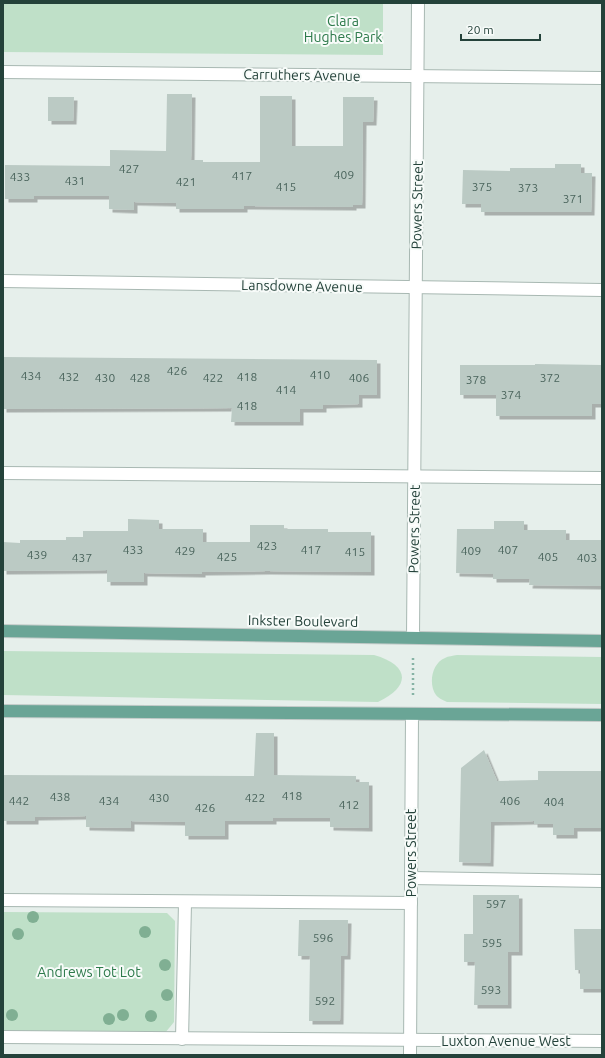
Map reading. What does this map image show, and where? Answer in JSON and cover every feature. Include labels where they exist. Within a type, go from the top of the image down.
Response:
[{"type":"main road","name":"Inkster Boulevard","points":[[3,631],[602,640]]},
{"type":"main road","points":[[3,711],[602,715]]},
{"type":"street","name":"Powers Street","points":[[413,637],[418,3]]},
{"type":"street","name":"Carruthers Avenue","points":[[3,72],[602,78]]},
{"type":"street","name":"Lansdowne Avenue","points":[[3,281],[602,290]]},
{"type":"street","points":[[3,473],[602,478]]},
{"type":"street","name":"Powers Street","points":[[410,1055],[412,714]]},
{"type":"street","points":[[411,878],[602,881]]},
{"type":"street","points":[[3,900],[185,903],[411,903]]},
{"type":"street","points":[[182,1039],[185,903]]},
{"type":"street","name":"Luxton Avenue West","points":[[3,1037],[602,1041]]},
{"type":"path","points":[[412,714],[413,637]]},
{"type":"green space","name":"Clara Hughes Park","points":[[3,3],[383,3],[383,55],[3,52]]},
{"type":"green space","points":[[3,651],[374,655],[386,659],[394,664],[400,670],[402,676],[401,683],[397,689],[389,696],[378,702],[3,695]]},
{"type":"green space","points":[[457,655],[602,657],[602,704],[447,702],[436,695],[432,685],[434,669],[441,661],[448,657]]},
{"type":"green space","name":"Andrews Tot Lot","points":[[3,912],[167,913],[175,921],[174,1022],[165,1033],[3,1031]]},
{"type":"building","points":[[167,94],[192,94],[191,160],[203,160],[203,162],[260,162],[260,96],[292,96],[292,146],[343,146],[343,97],[374,97],[373,122],[363,122],[362,205],[353,205],[353,207],[244,206],[244,209],[176,209],[176,203],[134,202],[134,210],[109,209],[109,196],[34,196],[34,199],[5,199],[5,165],[110,166],[110,150],[166,151]]},
{"type":"building","points":[[48,97],[74,97],[73,121],[48,121]]},
{"type":"building","points":[[555,164],[581,164],[581,173],[592,173],[591,212],[481,212],[481,204],[462,204],[463,170],[510,171],[510,168],[555,168]]},
{"type":"building","points":[[3,357],[377,360],[377,395],[359,395],[359,404],[323,405],[323,409],[300,409],[300,422],[231,422],[232,408],[3,409]]},
{"type":"building","points":[[460,365],[602,365],[602,404],[592,404],[592,416],[496,416],[496,395],[460,395]]},
{"type":"building","points":[[128,519],[159,520],[159,529],[203,529],[203,542],[250,542],[250,525],[284,525],[284,529],[328,529],[328,532],[371,532],[371,572],[267,571],[202,572],[202,574],[144,573],[144,582],[107,582],[107,570],[3,571],[3,542],[20,543],[20,540],[66,540],[66,537],[83,537],[83,531],[128,531]]},
{"type":"building","points":[[494,521],[524,521],[524,530],[566,530],[566,540],[602,540],[602,586],[529,585],[530,579],[493,579],[493,574],[456,573],[457,529],[494,529]]},
{"type":"building","points":[[256,733],[274,733],[274,775],[356,776],[356,782],[369,782],[369,828],[330,827],[330,818],[273,818],[273,821],[225,821],[225,836],[185,836],[185,822],[131,821],[131,828],[86,827],[86,816],[35,817],[35,821],[3,821],[3,775],[254,776]]},
{"type":"building","points":[[484,750],[497,781],[538,780],[538,771],[602,771],[602,828],[574,828],[574,835],[553,835],[553,824],[534,824],[534,821],[491,822],[490,863],[459,862],[461,768]]},
{"type":"building","points":[[473,895],[519,895],[519,952],[508,952],[508,1005],[474,1005],[475,962],[464,962],[464,934],[473,934]]},
{"type":"building","points":[[299,920],[348,920],[347,956],[341,956],[340,1021],[309,1021],[310,956],[298,956]]},
{"type":"building","points":[[574,929],[602,929],[602,989],[580,989],[580,970],[575,970]]}]
